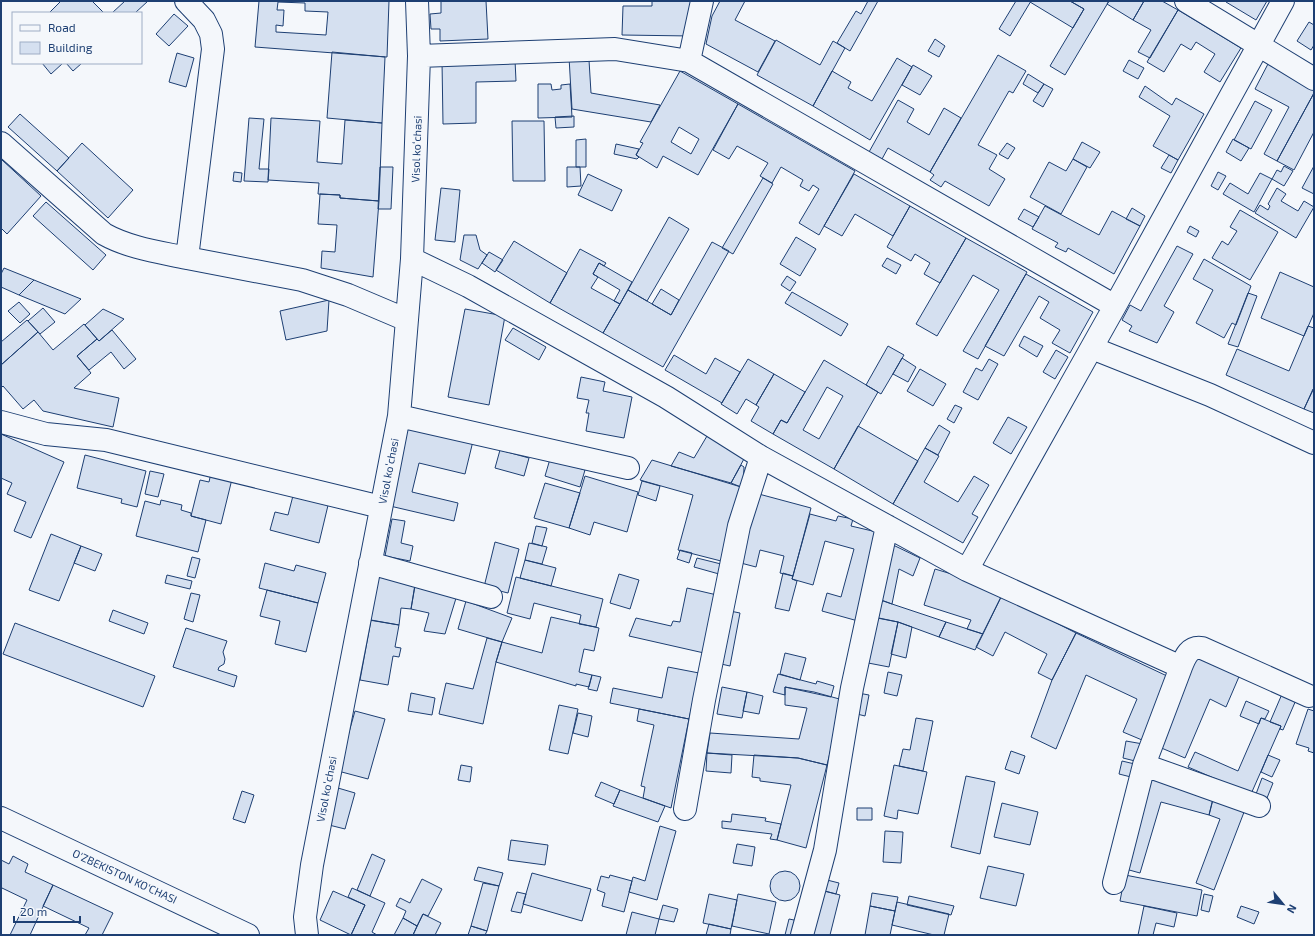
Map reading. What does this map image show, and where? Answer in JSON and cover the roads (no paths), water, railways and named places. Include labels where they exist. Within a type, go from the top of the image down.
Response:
[{"type":"street","points":[[186,1],[204,20],[211,34],[213,49],[187,258]]},
{"type":"street","name":"Visol koʻchasi","points":[[307,935],[305,917],[312,865],[399,416],[412,259],[419,56],[417,1]]},
{"type":"street","points":[[689,61],[702,1]]},
{"type":"street","points":[[1186,1],[1314,79]]},
{"type":"street","points":[[967,570],[1092,348],[1283,1]]},
{"type":"street","points":[[419,56],[615,49],[689,61],[1115,306]]},
{"type":"street","points":[[1,143],[104,234],[115,241],[187,258],[302,280],[348,295],[407,320]]},
{"type":"street","points":[[412,259],[468,286],[666,397],[761,457],[967,570],[1180,667]]},
{"type":"street","points":[[1092,348],[1210,394],[1314,443]]},
{"type":"street","points":[[399,416],[628,468]]},
{"type":"street","points":[[1,422],[46,434],[106,440],[381,507]]},
{"type":"street","points":[[685,809],[704,700],[739,526],[761,457]]},
{"type":"street","points":[[802,935],[825,850],[852,688],[887,526]]},
{"type":"street","points":[[370,563],[491,597]]},
{"type":"street","points":[[1114,883],[1144,765],[1180,667],[1187,654],[1192,649],[1196,647],[1202,648],[1309,696]]},
{"type":"street","points":[[1144,765],[1259,806]]},
{"type":"street","name":"O'ZBEKISTON KO'CHASI","points":[[1,818],[248,935]]}]
